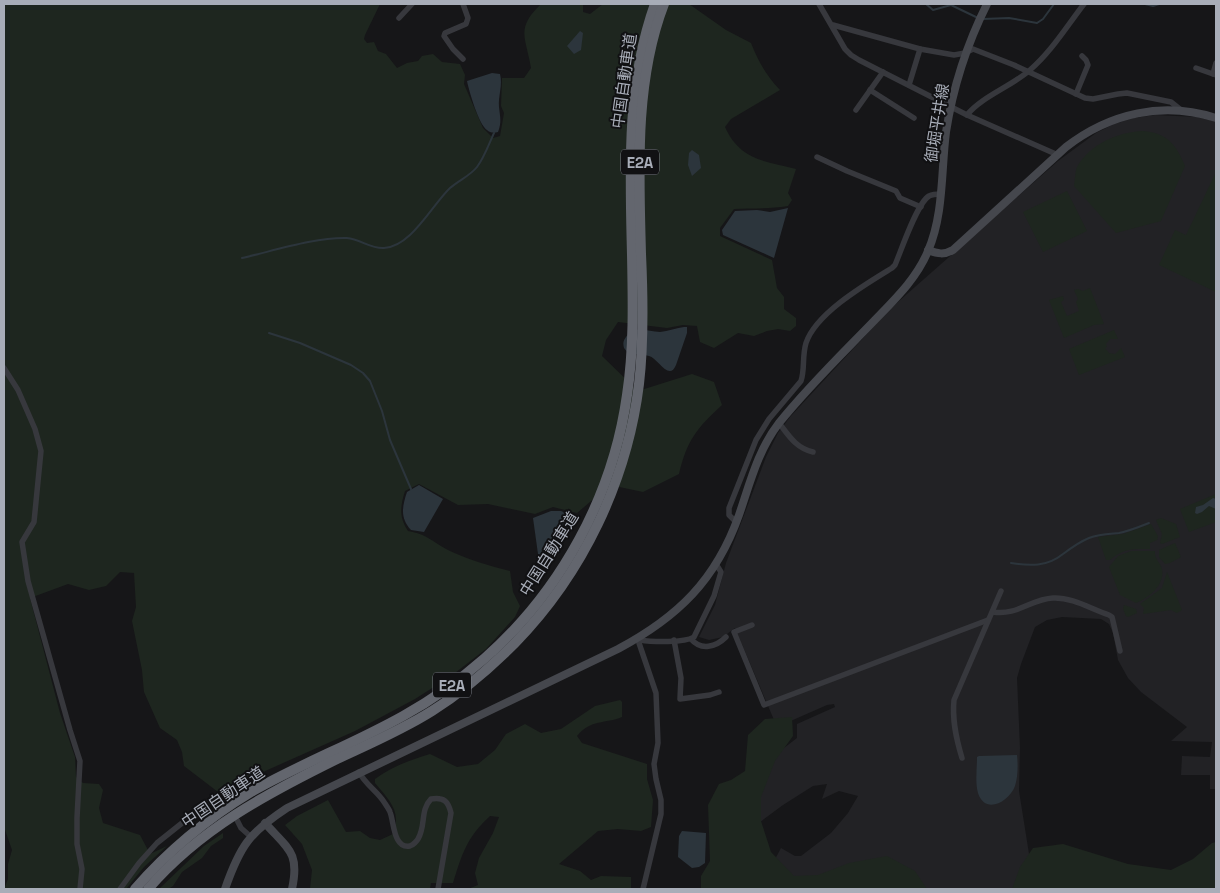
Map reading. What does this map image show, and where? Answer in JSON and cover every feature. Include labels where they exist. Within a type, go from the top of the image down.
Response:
[{"type":"highway","name":"中国自動車道","points":[[637,322],[630,201],[631,124],[641,52],[655,4]]},
{"type":"highway","name":"中国自動車道","points":[[148,889],[177,859],[229,818],[279,788],[383,738],[438,706],[494,664],[533,624],[552,600],[585,550],[615,485],[636,400],[635,363],[641,125],[651,53],[664,4]]},
{"type":"highway","name":"中国自動車道","points":[[135,889],[170,853],[198,828],[224,810],[267,784],[379,729],[426,702],[469,672],[508,636],[544,595],[586,527],[607,478],[622,426],[635,363]]},
{"type":"street","points":[[399,18],[412,4]]},
{"type":"street","points":[[463,4],[468,18],[466,24],[445,33],[444,36],[452,49],[463,58]]},
{"type":"street","points":[[819,4],[833,25],[845,49],[851,55],[966,115],[1058,155]]},
{"type":"street","name":"御堀平井線","points":[[225,889],[237,857],[250,836],[287,808],[639,639],[678,609],[699,587],[716,564],[736,522],[758,459],[771,434],[779,423],[904,290],[915,276],[928,250],[936,225],[941,194],[951,106],[965,53],[987,4]]},
{"type":"street","points":[[966,115],[1006,85],[1029,71],[1084,4]]},
{"type":"street","points":[[833,25],[920,49],[954,55],[973,49],[1029,71],[1076,94],[1093,99],[1118,94],[1136,95],[1171,102],[1181,110]]},
{"type":"street","points":[[909,85],[920,49]]},
{"type":"street","points":[[1076,94],[1088,65],[1082,56]]},
{"type":"street","points":[[1196,68],[1214,74],[1216,63]]},
{"type":"street","points":[[856,110],[883,72]]},
{"type":"street","points":[[870,90],[914,118]]},
{"type":"street","points":[[928,250],[939,254],[953,250],[1058,155],[1084,134],[1118,118],[1149,110],[1181,110],[1216,118]]},
{"type":"street","points":[[817,156],[847,171],[896,191],[900,198],[921,208]]},
{"type":"street","points":[[736,522],[729,515],[729,508],[750,452],[769,419],[801,381],[804,351],[812,330],[850,295],[895,265],[928,196],[941,194]]},
{"type":"street","points":[[4,368],[18,390],[35,429],[41,450],[34,522],[22,542],[28,581],[80,762],[77,818],[77,844],[82,869],[80,889]]},
{"type":"street","points":[[779,423],[796,445],[803,450],[813,452]]},
{"type":"street","points":[[690,639],[697,630],[714,596],[721,572],[716,564]]},
{"type":"street","points":[[962,758],[955,734],[954,700],[1001,591]]},
{"type":"street","points":[[993,612],[1010,612],[1052,598],[1072,601],[1109,614],[1112,617],[1120,651]]},
{"type":"street","points":[[752,625],[734,632],[764,705],[988,620]]},
{"type":"street","points":[[643,889],[661,814],[661,800],[654,764],[658,743],[656,693],[639,644],[639,639],[649,641],[690,639],[694,643],[707,647],[714,646],[726,637]]},
{"type":"street","points":[[674,640],[681,678],[680,699],[710,696],[719,692]]},
{"type":"street","points":[[359,772],[362,778],[384,801],[390,811],[398,841],[404,845],[410,846],[419,837],[426,804],[431,799],[438,798],[448,804],[450,813],[438,889]]},
{"type":"street","points":[[120,889],[157,843],[216,796],[224,801]]},
{"type":"street","points":[[237,820],[241,828],[250,836]]},
{"type":"street","points":[[265,823],[292,854],[295,862],[292,889]]},
{"type":"shaded area","points":[[4,4],[380,4],[365,35],[364,39],[367,43],[374,42],[378,51],[386,54],[397,68],[407,63],[418,61],[422,56],[433,54],[442,62],[460,64],[465,75],[464,84],[483,128],[493,138],[500,136],[504,113],[501,106],[502,78],[524,78],[531,68],[525,41],[525,27],[528,20],[541,4],[583,4],[583,12],[590,14],[603,4],[689,4],[726,30],[751,43],[763,68],[780,90],[731,119],[725,127],[731,138],[746,153],[754,157],[796,169],[788,193],[792,200],[788,206],[734,209],[720,228],[720,236],[772,260],[777,288],[784,297],[784,309],[796,318],[796,326],[790,331],[778,329],[754,336],[738,333],[714,348],[700,342],[697,326],[683,325],[667,328],[618,322],[606,340],[602,356],[638,391],[692,374],[714,382],[722,405],[694,435],[682,462],[679,474],[643,492],[610,485],[577,513],[553,507],[535,514],[488,504],[458,505],[419,484],[405,491],[401,512],[408,531],[415,532],[465,557],[510,571],[513,592],[520,606],[515,617],[486,649],[451,676],[415,699],[355,731],[218,792],[184,766],[182,752],[177,740],[160,728],[144,692],[142,670],[132,621],[136,607],[134,573],[120,572],[106,586],[89,590],[68,584],[30,598],[60,713],[75,757],[76,777],[83,783],[99,784],[103,790],[99,808],[103,823],[140,835],[150,854],[167,846],[144,867],[126,889],[4,889],[8,879],[8,864],[12,850],[4,827]]},
{"type":"shaded area","points":[[580,31],[583,33],[581,50],[574,54],[567,46]]},
{"type":"shaded area","points":[[492,73],[500,74],[501,82],[499,103],[500,125],[498,132],[494,133],[489,132],[481,122],[467,81]]},
{"type":"shaded area","points":[[1155,115],[1198,117],[1216,122],[1216,789],[1210,789],[1210,775],[1181,775],[1182,756],[1210,757],[1212,742],[1171,741],[1187,727],[1141,692],[1128,678],[1118,660],[1113,633],[1109,624],[1101,619],[1062,617],[1047,620],[1035,627],[1017,678],[1020,748],[1019,791],[1030,860],[1017,889],[782,889],[773,863],[781,848],[795,856],[801,856],[831,833],[848,813],[858,796],[839,791],[822,799],[827,784],[813,786],[783,805],[744,834],[767,761],[797,738],[797,724],[835,707],[834,704],[827,705],[777,727],[735,628],[723,637],[709,640],[699,637],[715,605],[726,563],[766,457],[778,433],[790,417],[890,309],[1058,161],[1096,133],[1114,124],[1134,118]]},
{"type":"shaded area","points":[[1143,131],[1158,134],[1170,141],[1185,166],[1161,221],[1116,233],[1074,186],[1076,169],[1089,152],[1105,141],[1124,134]]},
{"type":"shaded area","points":[[692,150],[699,155],[701,168],[692,176],[688,165],[689,153]]},
{"type":"shaded area","points":[[1216,172],[1216,292],[1159,265],[1175,230],[1186,235]]},
{"type":"shaded area","points":[[1067,191],[1087,231],[1043,252],[1023,212]]},
{"type":"shaded area","points":[[788,208],[774,258],[723,235],[722,230],[735,211],[757,210],[770,212]]},
{"type":"shaded area","points":[[1090,288],[1104,324],[1094,325],[1064,338],[1049,300],[1063,296],[1064,300],[1061,302],[1067,316],[1079,311],[1076,302],[1078,299],[1074,290],[1083,291]]},
{"type":"shaded area","points":[[687,327],[687,333],[673,370],[670,371],[663,368],[646,355],[628,353],[624,348],[624,340],[633,331],[660,332]]},
{"type":"shaded area","points":[[1114,330],[1118,339],[1110,339],[1105,348],[1109,353],[1115,354],[1121,348],[1125,357],[1079,375],[1069,349]]},
{"type":"shaded area","points":[[419,485],[443,499],[424,532],[411,530],[407,526],[403,512],[407,492]]},
{"type":"shaded area","points":[[1216,494],[1216,522],[1189,532],[1180,509]]},
{"type":"shaded area","points":[[1213,498],[1216,499],[1216,509],[1209,506],[1202,512],[1195,513],[1196,507],[1203,505]]},
{"type":"shaded area","points":[[551,511],[561,511],[575,517],[549,560],[538,554],[533,518]]},
{"type":"shaded area","points":[[1161,518],[1176,524],[1180,537],[1162,544],[1160,543],[1162,534],[1156,520]]},
{"type":"shaded area","points":[[1151,524],[1158,536],[1157,540],[1150,543],[1150,549],[1128,550],[1110,560],[1106,560],[1098,537],[1123,534]]},
{"type":"shaded area","points":[[1175,543],[1181,557],[1165,564],[1159,557],[1159,550]]},
{"type":"shaded area","points":[[1131,551],[1155,551],[1155,556],[1162,569],[1159,585],[1146,598],[1136,603],[1120,595],[1109,567],[1118,556]]},
{"type":"shaded area","points":[[1167,572],[1182,610],[1177,613],[1171,610],[1143,614],[1144,608],[1140,604],[1162,588]]},
{"type":"shaded area","points":[[1124,605],[1136,609],[1137,613],[1126,616],[1123,609]]},
{"type":"shaded area","points":[[620,700],[622,702],[622,717],[593,724],[577,736],[582,743],[647,764],[647,779],[653,800],[651,827],[641,831],[618,829],[598,831],[559,864],[580,871],[591,880],[601,876],[631,877],[631,889],[468,889],[478,885],[475,873],[479,858],[493,833],[499,817],[490,816],[476,831],[466,846],[453,883],[431,883],[430,889],[310,889],[312,870],[302,844],[285,825],[297,816],[328,800],[346,832],[360,831],[370,838],[380,840],[393,834],[396,819],[393,806],[375,783],[375,779],[388,771],[408,761],[430,754],[457,767],[478,764],[495,750],[506,734],[525,724],[541,733],[561,729],[595,706]]},
{"type":"shaded area","points":[[792,717],[793,736],[775,761],[761,797],[761,821],[771,852],[794,876],[818,875],[849,863],[887,856],[915,871],[927,889],[701,889],[701,876],[710,861],[708,805],[719,784],[731,780],[745,771],[748,735],[765,719]]},
{"type":"shaded area","points":[[1017,755],[1017,779],[1008,797],[997,804],[991,805],[981,800],[976,780],[977,757]]},
{"type":"shaded area","points":[[682,831],[706,833],[705,863],[699,867],[692,868],[678,857],[679,836]]},
{"type":"shaded area","points":[[223,833],[223,838],[211,846],[202,858],[182,872],[173,886],[168,889],[159,889],[204,846]]},
{"type":"shaded area","points":[[1216,842],[1216,889],[1012,889],[1020,867],[1033,848],[1063,844],[1128,864],[1171,870],[1193,859],[1212,843]]},
{"type":"waterway","points":[[926,4],[933,10],[951,5],[978,18]]},
{"type":"waterway","points":[[983,19],[1009,18],[1037,23],[1043,19],[1054,4]]},
{"type":"waterway","points":[[1145,4],[1153,6],[1159,4]]},
{"type":"waterway","points":[[242,258],[308,242],[335,238],[352,239],[379,248],[394,246],[412,233],[450,188],[477,167],[494,133]]},
{"type":"waterway","points":[[269,333],[300,343],[351,365],[363,373],[370,381],[382,411],[390,440],[411,489]]},
{"type":"waterway","points":[[1011,563],[1025,565],[1045,563],[1057,558],[1089,538],[1119,533],[1149,523]]}]
